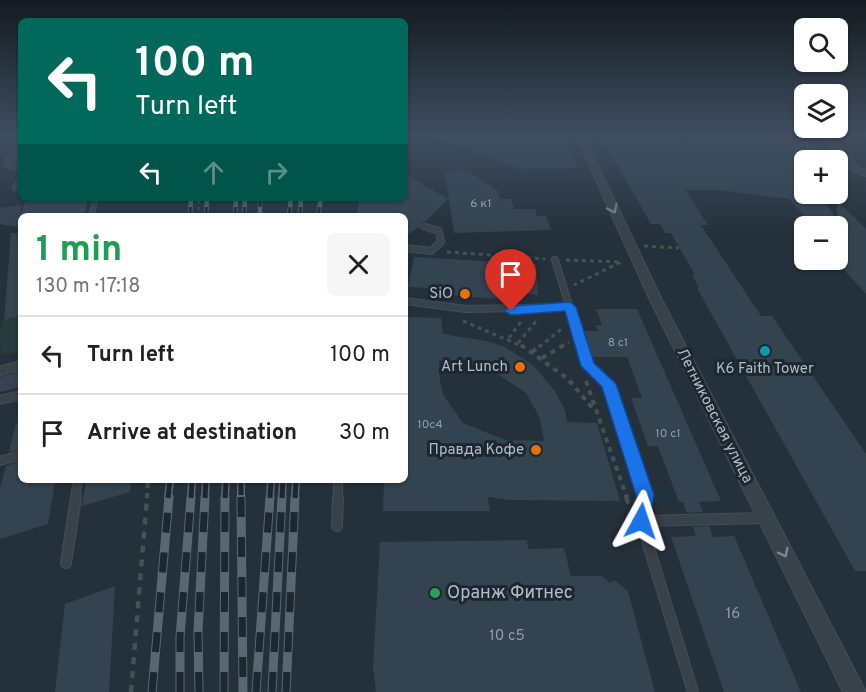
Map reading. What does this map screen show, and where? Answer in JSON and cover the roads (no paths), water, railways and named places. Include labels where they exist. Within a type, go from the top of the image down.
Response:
[{"type":"street","name":"Летниковская улица","points":[[595,168],[630,245],[855,692]]},
{"type":"lane","points":[[15,188],[18,182]]},
{"type":"lane","points":[[408,248],[431,251],[441,242],[439,231],[422,226]]},
{"type":"lane","points":[[555,260],[588,366],[608,384],[645,495],[641,521],[693,692]]},
{"type":"lane","points":[[408,303],[436,308],[491,312],[570,307]]},
{"type":"lane","points":[[0,371],[18,366]]},
{"type":"lane","points":[[0,400],[18,396]]},
{"type":"lane","points":[[0,461],[18,456]]},
{"type":"lane","points":[[66,562],[78,483]]},
{"type":"lane","points":[[337,526],[338,483]]},
{"type":"lane","points":[[641,521],[766,518]]},
{"type":"railway","points":[[190,213],[191,201]]},
{"type":"railway","points":[[206,213],[207,201]]},
{"type":"railway","points":[[235,213],[236,201]]},
{"type":"railway","points":[[244,213],[245,201]]},
{"type":"railway","points":[[260,201],[260,213]]},
{"type":"railway","points":[[289,213],[291,201]]},
{"type":"railway","points":[[300,213],[301,201]]},
{"type":"railway","points":[[318,213],[320,201]]},
{"type":"railway","points":[[168,498],[170,483]]},
{"type":"railway","points":[[191,498],[192,483]]},
{"type":"railway","points":[[205,498],[206,483]]},
{"type":"railway","points":[[225,498],[226,483]]},
{"type":"railway","points":[[241,483],[241,497]]},
{"type":"railway","points":[[270,498],[271,483]]},
{"type":"railway","points":[[282,498],[283,483]]},
{"type":"railway","points":[[295,498],[296,483]]},
{"type":"railway","points":[[152,692],[169,497]]},
{"type":"railway","points":[[180,692],[180,637],[191,497]]},
{"type":"railway","points":[[199,692],[198,632],[205,497]]},
{"type":"railway","points":[[224,692],[225,497]]},
{"type":"railway","points":[[241,497],[243,692]]},
{"type":"railway","points":[[256,692],[270,497]]},
{"type":"railway","points":[[272,692],[282,497]]},
{"type":"railway","points":[[286,692],[295,497]]},
{"type":"place","name":"SiO","points":[[465,294]]},
{"type":"place","name":"К6 Faith Tower","points":[[765,351]]},
{"type":"place","name":"Art Lunch","points":[[520,367]]},
{"type":"place","name":"Правда Кофе","points":[[536,450]]},
{"type":"place","name":"Оранж Фитнес","points":[[435,593]]}]
